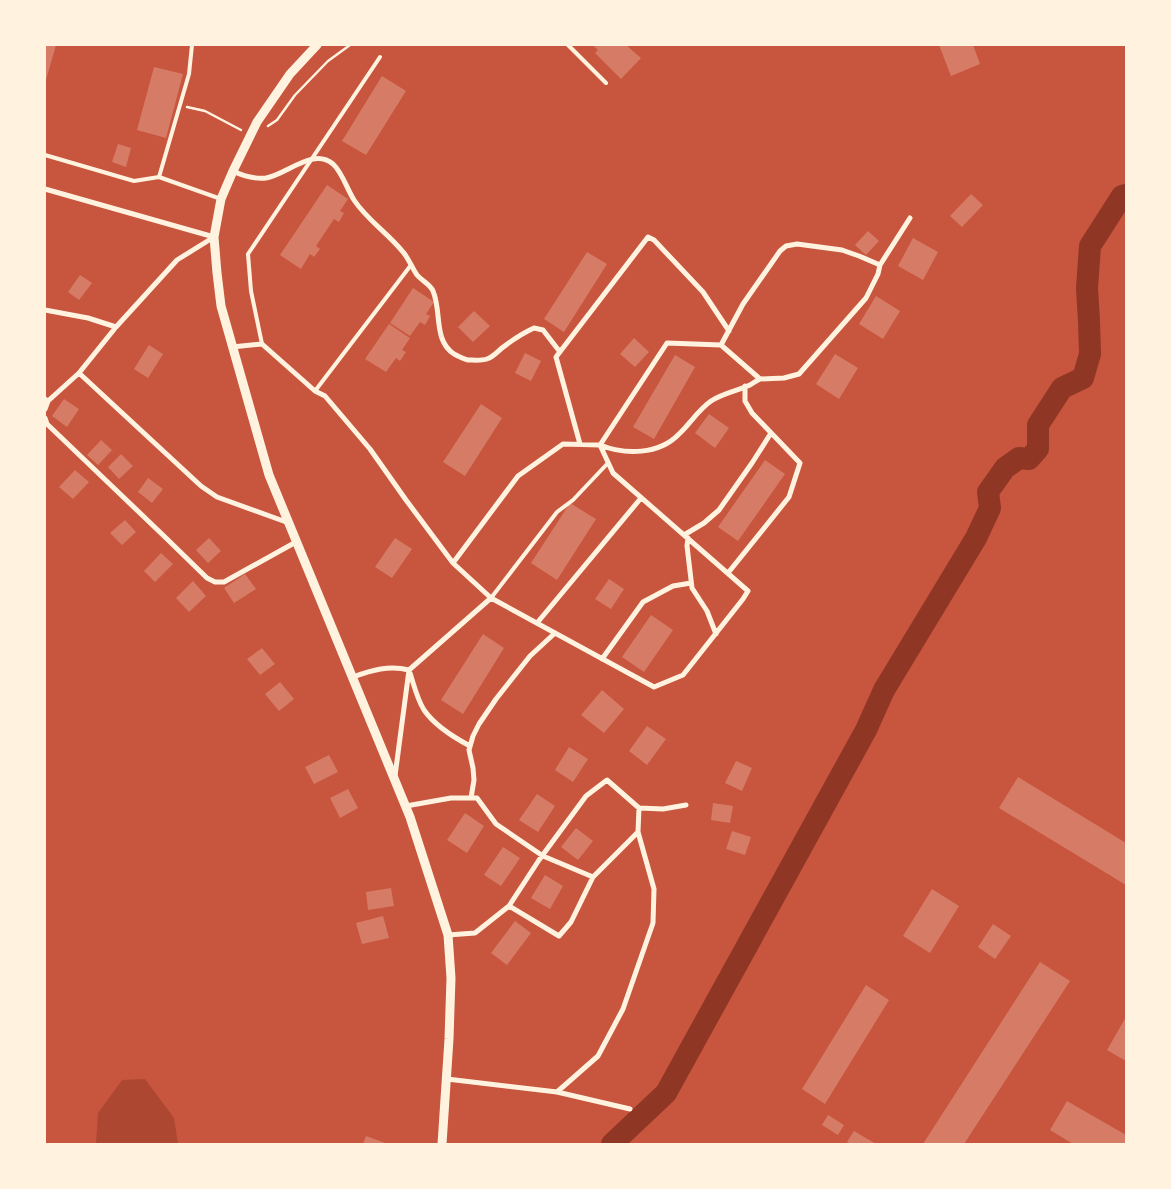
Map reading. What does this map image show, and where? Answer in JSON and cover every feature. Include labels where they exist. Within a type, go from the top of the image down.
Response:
[{"type":"street","points":[[317,45],[290,74],[258,122],[232,171],[221,199],[214,237],[221,306],[269,474],[406,806],[448,935],[451,978],[442,1144]]},
{"type":"street","points":[[232,171],[247,177],[256,178],[267,177],[316,158],[334,164],[362,210],[404,253],[417,275],[432,290],[437,307],[442,341],[446,349],[466,359],[486,359],[534,328],[543,330],[560,352]]},
{"type":"street","points":[[45,189],[214,237]]},
{"type":"street","points":[[453,562],[518,476],[563,444],[600,445],[623,452],[649,451],[672,441],[711,401],[760,379],[784,378],[799,374],[866,298],[878,274],[880,265],[910,218]]},
{"type":"street","points":[[45,409],[46,400],[79,373],[116,327],[178,260],[214,237]]},
{"type":"street","points":[[580,444],[556,357],[648,238],[654,240],[703,292],[729,331]]},
{"type":"street","points":[[721,345],[743,304],[780,251],[786,246],[798,244],[842,250],[880,265]]},
{"type":"street","points":[[45,310],[88,318],[116,327]]},
{"type":"street","points":[[600,445],[667,343],[721,345],[760,379]]},
{"type":"street","points":[[232,346],[262,344],[315,391],[325,396],[370,449],[453,562],[491,598],[654,687],[683,675],[748,591],[613,473],[600,445]]},
{"type":"street","points":[[79,373],[201,486],[217,497],[289,523]]},
{"type":"street","points":[[728,573],[790,497],[800,463],[747,406],[745,386]]},
{"type":"street","points":[[45,418],[46,424],[207,578],[215,582],[224,582],[296,542]]},
{"type":"street","points":[[686,536],[719,510],[771,433]]},
{"type":"street","points":[[537,623],[641,498]]},
{"type":"street","points":[[686,536],[692,588],[707,611],[716,634]]},
{"type":"street","points":[[602,659],[643,602],[673,586],[691,583]]},
{"type":"street","points":[[395,779],[409,670],[491,598]]},
{"type":"street","points":[[471,798],[474,780],[469,750],[473,736],[496,699],[530,656],[555,633]]},
{"type":"street","points":[[353,677],[386,668],[409,670]]},
{"type":"street","points":[[409,670],[424,710],[438,725],[470,746]]},
{"type":"street","points":[[448,935],[475,933],[509,906],[586,796],[607,780],[639,808],[663,809],[686,805]]},
{"type":"street","points":[[406,806],[451,798],[477,798],[496,824],[543,856],[593,877]]},
{"type":"street","points":[[557,1092],[598,1056],[623,1009],[653,924],[654,889],[638,832],[639,808]]},
{"type":"street","points":[[509,906],[559,936],[571,922],[593,877],[638,832]]},
{"type":"street","points":[[447,1079],[557,1092],[630,1109]]},
{"type":"lane","points":[[159,177],[189,74],[192,45]]},
{"type":"lane","points":[[568,45],[606,83]]},
{"type":"lane","points":[[262,344],[251,291],[248,254],[380,57]]},
{"type":"lane","points":[[45,155],[134,181],[159,177],[221,199]]},
{"type":"lane","points":[[315,391],[411,265]]},
{"type":"lane","points":[[491,598],[557,512],[573,500],[608,463]]},
{"type":"path","points":[[264,129],[277,120],[295,95],[328,61],[350,45]]},
{"type":"path","points":[[180,105],[205,112],[244,131]]},
{"type":"shaded area","points":[[145,1079],[174,1118],[178,1144],[96,1144],[98,1113],[122,1080]]},
{"type":"building","points":[[45,45],[56,45],[46,80],[45,80]]},
{"type":"building","points":[[593,45],[626,45],[641,58],[621,79],[595,53],[598,50]]},
{"type":"building","points":[[939,45],[973,45],[980,64],[951,76]]},
{"type":"building","points":[[154,67],[183,74],[166,138],[137,130]]},
{"type":"building","points":[[382,76],[406,91],[366,155],[342,141]]},
{"type":"building","points":[[118,144],[131,148],[126,167],[112,162]]},
{"type":"building","points":[[327,185],[348,199],[340,211],[344,213],[339,222],[334,219],[316,246],[320,249],[314,257],[310,254],[301,269],[280,255]]},
{"type":"building","points":[[971,194],[983,205],[962,227],[950,216]]},
{"type":"building","points":[[868,231],[879,241],[866,255],[855,245]]},
{"type":"building","points":[[913,238],[938,252],[923,280],[898,266]]},
{"type":"building","points":[[587,252],[607,264],[564,332],[544,319]]},
{"type":"building","points":[[80,275],[92,283],[79,300],[68,292]]},
{"type":"building","points":[[413,288],[434,302],[426,314],[430,316],[425,325],[420,322],[410,336],[390,323]]},
{"type":"building","points":[[876,296],[900,311],[883,339],[859,324]]},
{"type":"building","points":[[474,311],[490,326],[473,342],[458,327]]},
{"type":"building","points":[[389,324],[410,338],[402,350],[406,352],[400,361],[396,358],[386,372],[365,359]]},
{"type":"building","points":[[634,338],[649,352],[635,367],[620,354]]},
{"type":"building","points":[[149,345],[163,354],[148,378],[134,369]]},
{"type":"building","points":[[525,353],[541,361],[531,381],[515,373]]},
{"type":"building","points":[[835,354],[858,368],[839,399],[816,384]]},
{"type":"building","points":[[675,355],[695,367],[654,439],[633,427]]},
{"type":"building","points":[[64,399],[79,409],[67,427],[52,416]]},
{"type":"building","points":[[481,404],[502,418],[465,476],[443,462]]},
{"type":"building","points":[[709,414],[729,428],[715,448],[695,433]]},
{"type":"building","points":[[101,440],[112,450],[98,465],[87,455]]},
{"type":"building","points":[[121,454],[133,466],[119,479],[108,467]]},
{"type":"building","points":[[765,460],[785,474],[738,541],[718,527]]},
{"type":"building","points":[[75,470],[89,482],[73,499],[59,487]]},
{"type":"building","points":[[148,478],[163,489],[152,503],[138,492]]},
{"type":"building","points":[[570,503],[596,519],[557,580],[531,563]]},
{"type":"building","points":[[125,520],[136,532],[122,545],[110,533]]},
{"type":"building","points":[[209,538],[221,551],[208,563],[196,550]]},
{"type":"building","points":[[395,538],[412,549],[392,578],[375,567]]},
{"type":"building","points":[[161,553],[173,564],[155,582],[144,571]]},
{"type":"building","points":[[245,574],[256,589],[234,603],[224,588]]},
{"type":"building","points":[[609,579],[624,589],[611,609],[595,599]]},
{"type":"building","points":[[193,581],[206,596],[189,612],[176,598]]},
{"type":"building","points":[[651,615],[673,630],[644,672],[622,657]]},
{"type":"building","points":[[483,634],[504,648],[463,714],[441,700]]},
{"type":"building","points":[[262,648],[275,664],[260,675],[247,659]]},
{"type":"building","points":[[280,682],[294,699],[279,711],[265,694]]},
{"type":"building","points":[[602,690],[624,709],[604,733],[581,715]]},
{"type":"building","points":[[647,726],[666,739],[647,765],[629,751]]},
{"type":"building","points":[[569,747],[588,759],[573,782],[555,770]]},
{"type":"building","points":[[329,755],[338,772],[314,784],[305,767]]},
{"type":"building","points":[[736,761],[752,768],[742,791],[725,783]]},
{"type":"building","points":[[1018,777],[1126,843],[1126,885],[999,808]]},
{"type":"building","points":[[348,789],[358,808],[340,818],[330,798]]},
{"type":"building","points":[[537,794],[555,806],[538,832],[519,820]]},
{"type":"building","points":[[713,803],[733,806],[730,823],[711,820]]},
{"type":"building","points":[[465,813],[484,826],[467,853],[447,840]]},
{"type":"building","points":[[576,828],[593,841],[578,860],[561,847]]},
{"type":"building","points":[[732,831],[751,837],[745,855],[726,849]]},
{"type":"building","points":[[503,847],[520,858],[501,886],[484,875]]},
{"type":"building","points":[[545,875],[563,886],[550,909],[531,898]]},
{"type":"building","points":[[391,888],[394,906],[368,910],[366,892]]},
{"type":"building","points":[[932,889],[959,906],[930,953],[903,936]]},
{"type":"building","points":[[383,916],[389,938],[362,944],[356,923]]},
{"type":"building","points":[[515,921],[531,933],[507,965],[491,953]]},
{"type":"building","points":[[993,924],[1011,936],[995,959],[978,947]]},
{"type":"building","points":[[1040,962],[1070,981],[964,1144],[923,1144]]},
{"type":"building","points":[[866,985],[889,1000],[825,1104],[802,1089]]},
{"type":"building","points":[[1126,1017],[1126,1061],[1107,1050]]},
{"type":"building","points":[[1067,1101],[1126,1135],[1126,1144],[1073,1144],[1050,1130]]},
{"type":"building","points":[[828,1115],[844,1125],[838,1135],[822,1125]]},
{"type":"building","points":[[854,1131],[876,1144],[851,1144],[847,1142]]},
{"type":"building","points":[[366,1136],[388,1144],[363,1144]]},
{"type":"waterway","points":[[612,1144],[666,1093],[866,730],[884,690],[976,538],[990,508],[988,492],[1005,468],[1019,458],[1029,459],[1038,449],[1038,425],[1062,388],[1083,378],[1090,354],[1087,288],[1090,246],[1122,196],[1126,195]]}]
